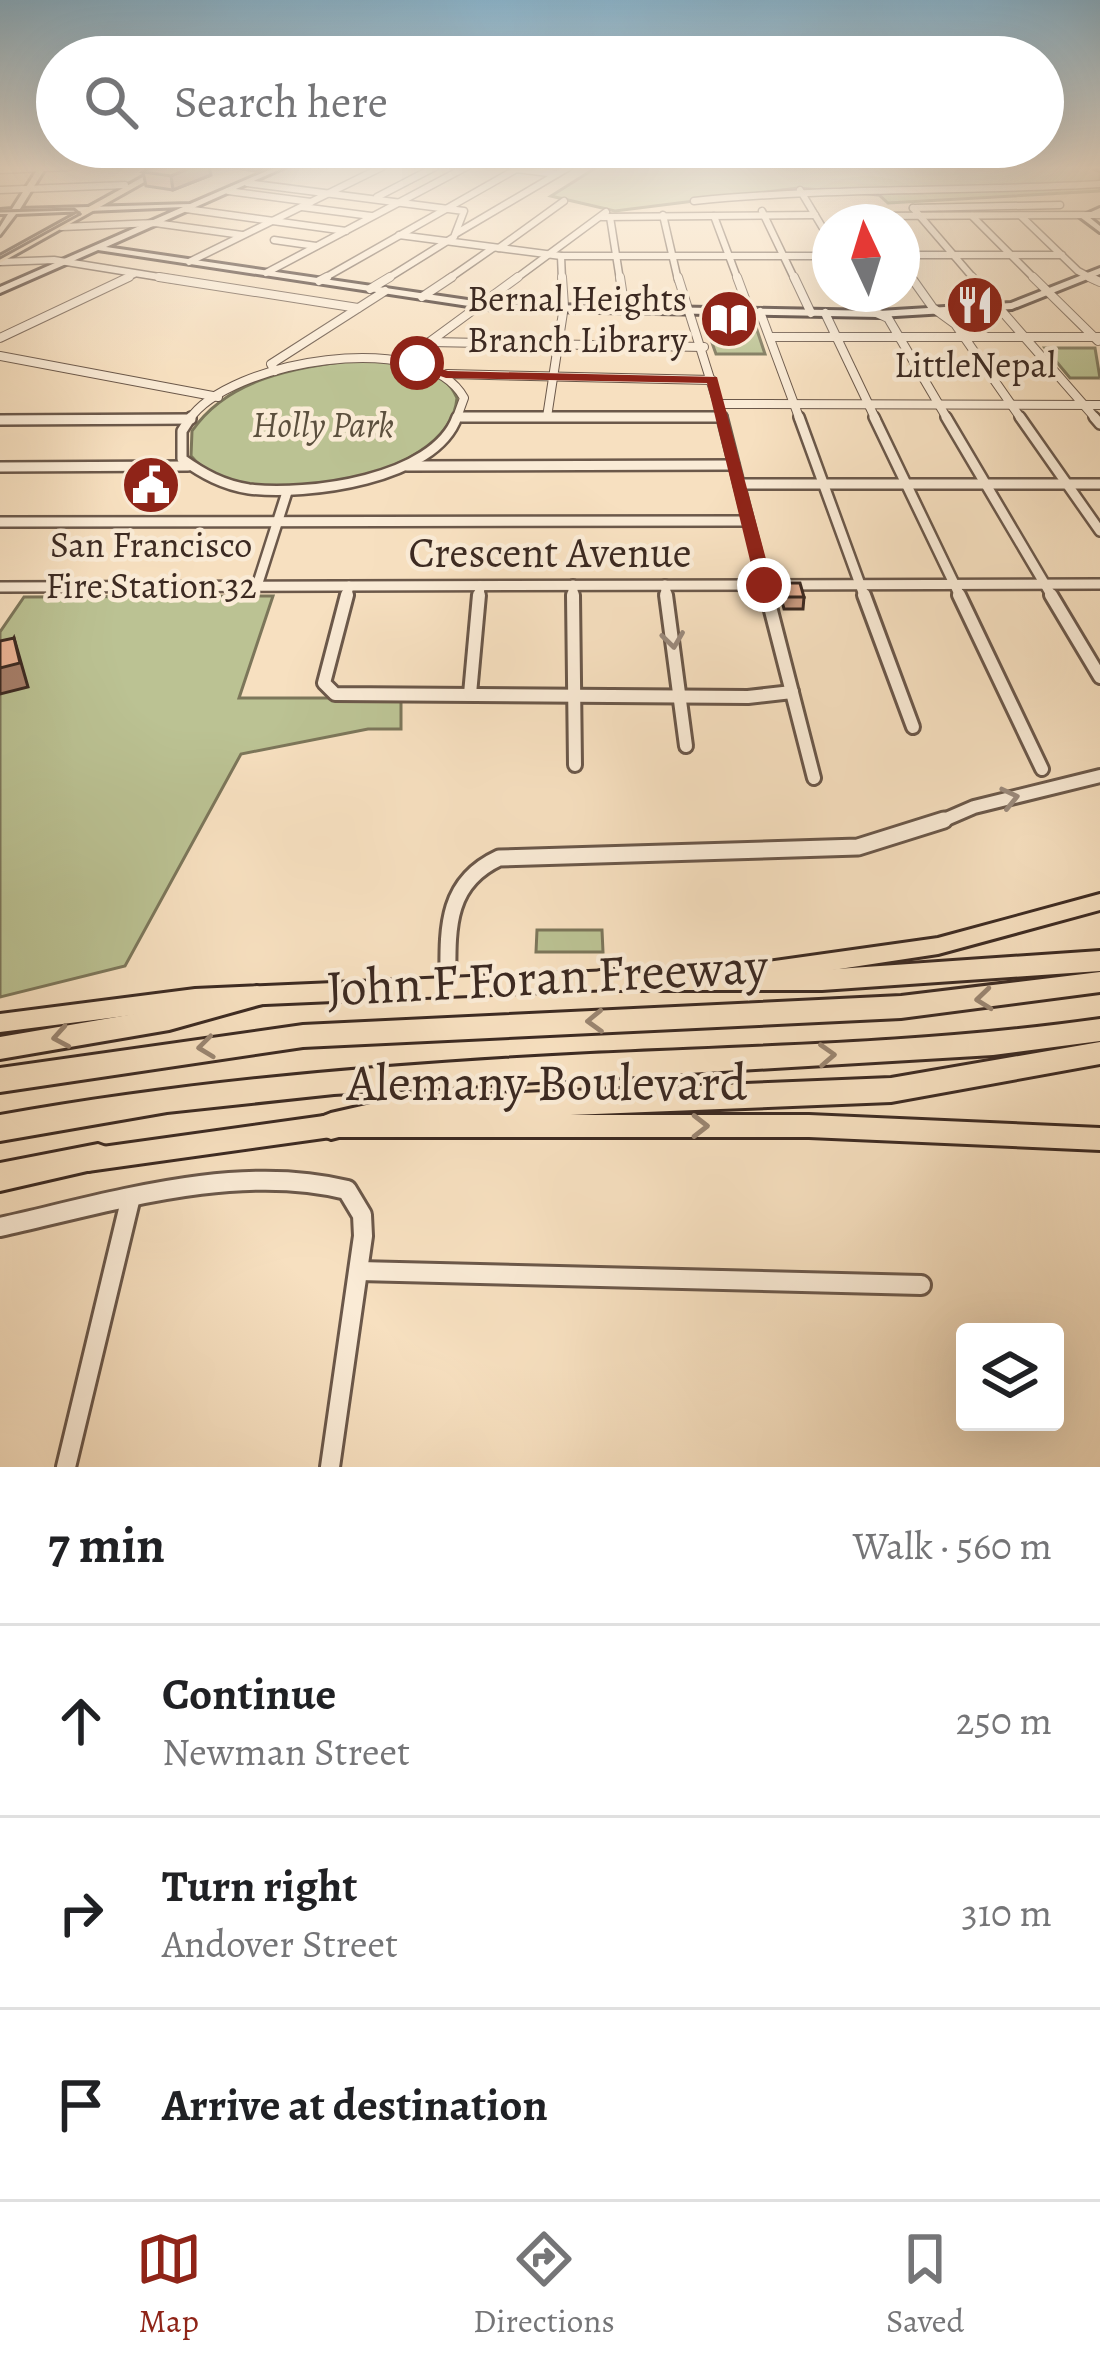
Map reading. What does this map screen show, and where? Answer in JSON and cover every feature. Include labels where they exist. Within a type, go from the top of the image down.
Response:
[{"type":"highway","points":[[603,980],[822,980],[1100,961]]},
{"type":"highway","name":"John F Foran Freeway","points":[[0,1080],[303,1036],[902,1007],[1100,982]]},
{"type":"highway","points":[[0,1048],[169,1019],[257,995]]},
{"type":"highway","name":"John F Foran Freeway","points":[[0,1128],[189,1095],[327,1080],[909,1052],[1100,1030]]},
{"type":"highway","points":[[331,1126],[398,1110],[891,1090],[1100,1053]]},
{"type":"highway","points":[[0,1181],[98,1157]]},
{"type":"main road","points":[[0,255],[33,235]]},
{"type":"main road","points":[[0,255],[42,235]]},
{"type":"main road","name":"Alemany Boulevard","points":[[0,1023],[138,1003],[257,995],[733,975],[874,958],[999,932],[1100,902]]},
{"type":"main road","name":"Alemany Boulevard","points":[[98,1157],[331,1126],[809,1126],[1100,1138]]},
{"type":"street","points":[[0,290],[127,235]]},
{"type":"street","points":[[189,262],[242,235]]},
{"type":"street","points":[[266,273],[337,235]]},
{"type":"street","points":[[319,281],[398,235]]},
{"type":"street","points":[[403,235],[561,256],[812,256]]},
{"type":"street","points":[[370,289],[454,235]]},
{"type":"street","points":[[422,297],[513,235]]},
{"type":"street","points":[[405,360],[576,235]]},
{"type":"street","points":[[611,235],[625,310]]},
{"type":"street","points":[[668,235],[704,347],[814,778]]},
{"type":"street","points":[[721,235],[770,338],[913,727]]},
{"type":"street","points":[[773,235],[811,313]]},
{"type":"street","points":[[935,235],[1100,424]]},
{"type":"street","points":[[989,235],[1098,339]]},
{"type":"street","points":[[1041,235],[1062,255],[1095,273],[1100,282]]},
{"type":"street","points":[[274,240],[317,246]]},
{"type":"street","points":[[98,248],[479,306],[562,309],[879,314],[998,307],[1095,273]]},
{"type":"street","points":[[0,255],[358,308]]},
{"type":"street","points":[[920,258],[1062,255]]},
{"type":"street","points":[[547,417],[562,309],[561,256]]},
{"type":"street","points":[[0,338],[136,273]]},
{"type":"street","points":[[920,283],[1100,531]]},
{"type":"street","points":[[275,371],[271,364],[385,291]]},
{"type":"street","points":[[825,313],[1042,769]]},
{"type":"street","points":[[879,314],[899,338],[1100,677]]},
{"type":"street","points":[[770,338],[1098,339]]},
{"type":"street","points":[[430,342],[704,347]]},
{"type":"street","points":[[0,356],[218,397]]},
{"type":"street","points":[[188,466],[179,444],[191,419],[218,397],[275,371],[337,359],[405,360],[446,374],[712,380]]},
{"type":"street","points":[[0,370],[21,360]]},
{"type":"street","points":[[0,467],[188,466],[234,487],[287,492],[348,484],[400,466],[436,446],[460,417],[464,398],[446,374]]},
{"type":"street","points":[[718,404],[1100,404]]},
{"type":"street","points":[[460,417],[722,417]]},
{"type":"street","points":[[0,420],[191,419]]},
{"type":"street","points":[[400,466],[734,465]]},
{"type":"street","points":[[739,484],[1100,484]]},
{"type":"street","points":[[257,586],[287,492]]},
{"type":"street","points":[[0,522],[748,521]]},
{"type":"street","name":"Crescent Avenue","points":[[0,587],[1100,584]]},
{"type":"street","points":[[574,585],[575,765]]},
{"type":"street","points":[[665,585],[686,746]]},
{"type":"street","points":[[349,586],[324,683],[328,692],[792,692]]},
{"type":"street","points":[[470,694],[480,586]]},
{"type":"street","points":[[448,987],[450,899],[479,865],[527,855],[730,855],[842,848],[903,837],[974,807],[1100,776]]},
{"type":"street","points":[[0,1227],[130,1201],[291,1180],[333,1183],[347,1190],[362,1215],[359,1271],[330,1467]]},
{"type":"street","points":[[66,1467],[130,1201]]},
{"type":"street","points":[[359,1271],[921,1285]]},
{"type":"green space","points":[[705,323],[755,324],[765,354],[716,354]]},
{"type":"green space","points":[[1045,348],[1095,348],[1100,378],[1070,378]]},
{"type":"green space","name":"Holly Park","points":[[354,360],[413,366],[439,376],[457,398],[446,427],[419,452],[383,470],[340,482],[252,485],[216,475],[191,456],[192,431],[207,413],[244,387],[286,372]]},
{"type":"green space","points":[[273,596],[239,698],[401,698],[401,729],[368,729],[241,754],[125,966],[0,997],[0,632],[24,597]]},
{"type":"green space","points":[[537,930],[602,930],[603,952],[536,952]]},
{"type":"building","points":[[144,465],[165,465],[157,479],[136,480]]},
{"type":"building","points":[[781,583],[800,583],[804,597],[786,597]]},
{"type":"building","points":[[14,638],[20,663],[0,668],[0,641]]},
{"type":"tram line","points":[[0,258],[41,235]]},
{"type":"place","name":"LittleNepal","points":[[975,305]]},
{"type":"place","name":"Bernal Heights Branch Library","points":[[729,319]]},
{"type":"place","name":"San Francisco Fire Station 32","points":[[151,485]]},
{"type":"route","points":[[417,363],[446,374],[712,380],[764,585]]}]
